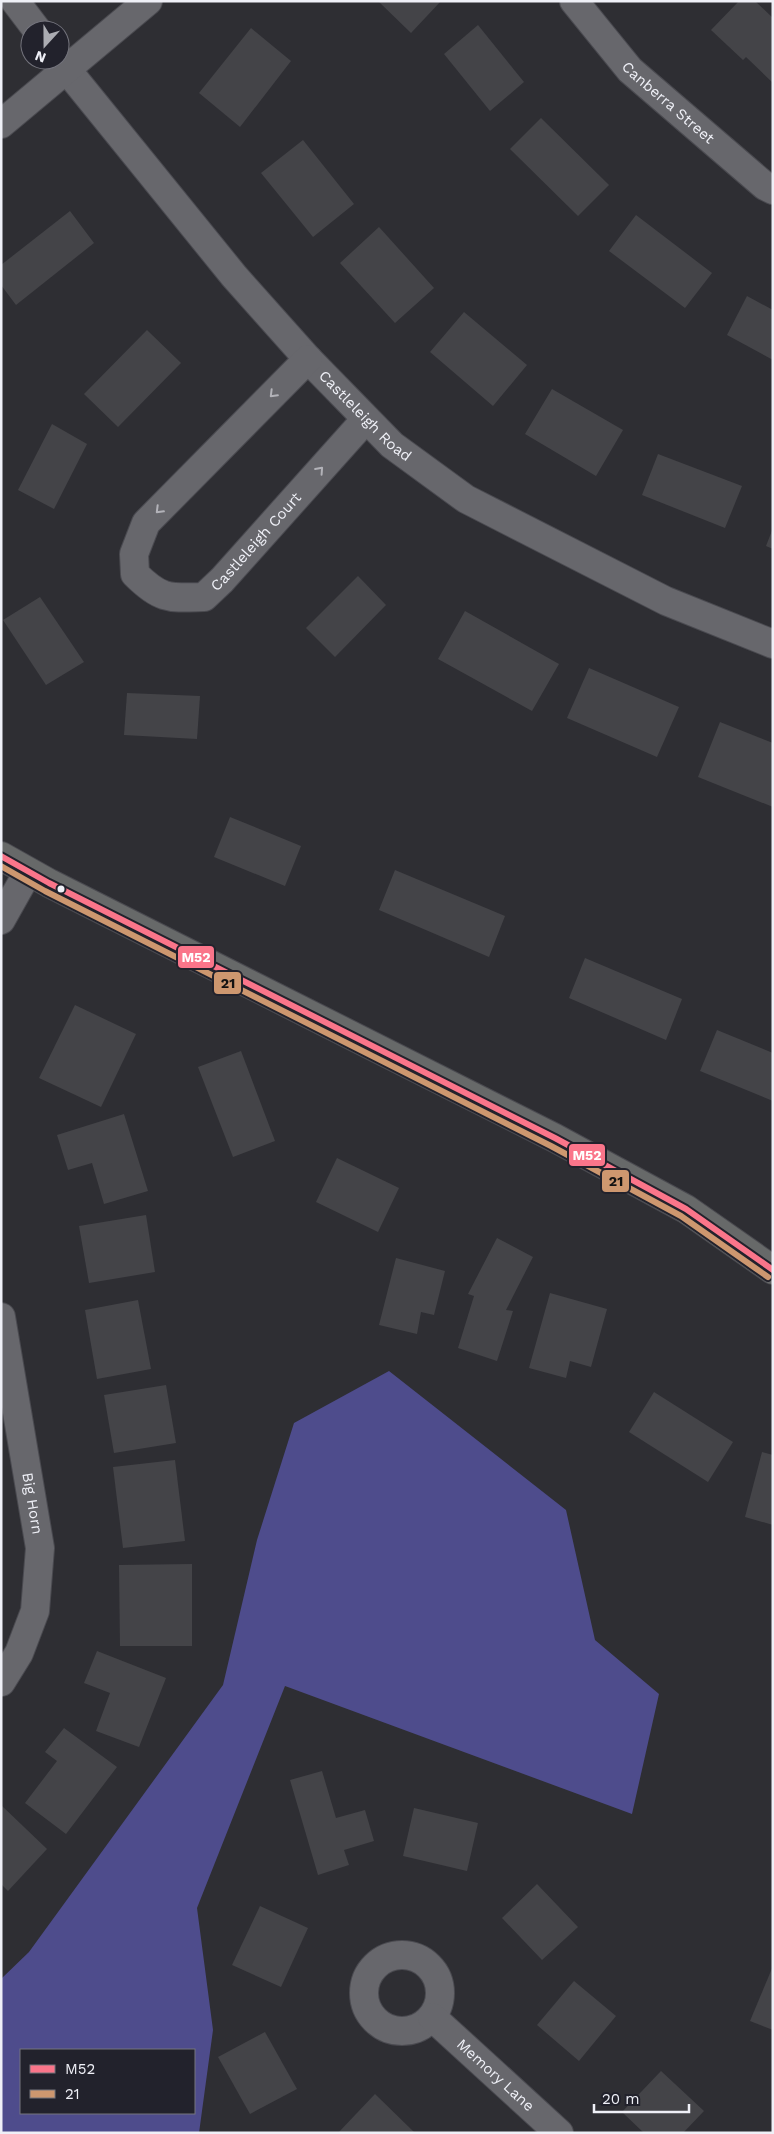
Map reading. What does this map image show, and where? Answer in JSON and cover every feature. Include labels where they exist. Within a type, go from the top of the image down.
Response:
[{"type":"main road","points":[[1,856],[28,872],[555,1138],[686,1209],[773,1270]]},
{"type":"street","points":[[15,1],[29,20]]},
{"type":"street","points":[[70,58],[148,1]]},
{"type":"street","name":"Canberra Street","points":[[574,1],[630,70],[765,186],[773,190]]},
{"type":"street","points":[[1,124],[56,70]]},
{"type":"street","name":"Castleleigh Road","points":[[67,70],[234,276],[308,359],[392,445],[466,499],[666,602],[773,644]]},
{"type":"street","name":"Castleleigh Court","points":[[308,359],[146,523],[134,554],[135,574],[148,586],[170,598],[204,597],[222,580],[366,419]]},
{"type":"street","points":[[1,920],[28,872]]},
{"type":"street","name":"Big Horn","points":[[1,1317],[40,1548],[35,1611],[19,1653],[1,1682]]},
{"type":"street","name":"Memory Lane","points":[[432,2017],[559,2133]]},
{"type":"shaded area","points":[[389,1371],[566,1510],[595,1640],[659,1694],[632,1814],[285,1686],[197,1908],[213,2030],[199,2133],[1,2133],[1,1979],[29,1952],[223,1685],[257,1540],[294,1423]]},
{"type":"building","points":[[378,1],[441,1],[411,33]]},
{"type":"building","points":[[739,1],[755,1],[773,18],[773,83],[746,57],[743,60],[711,30]]},
{"type":"building","points":[[478,25],[524,82],[490,111],[444,54]]},
{"type":"building","points":[[251,28],[291,61],[240,127],[199,93]]},
{"type":"building","points":[[541,118],[609,185],[578,216],[510,149]]},
{"type":"building","points":[[303,140],[354,204],[313,237],[261,173]]},
{"type":"building","points":[[70,211],[94,243],[16,305],[1,285],[1,265]]},
{"type":"building","points":[[636,215],[712,273],[685,308],[609,251]]},
{"type":"building","points":[[379,227],[434,288],[395,323],[340,263]]},
{"type":"building","points":[[747,296],[773,310],[773,360],[727,335]]},
{"type":"building","points":[[464,312],[527,365],[493,406],[430,352]]},
{"type":"building","points":[[147,330],[181,363],[118,427],[84,394]]},
{"type":"building","points":[[552,389],[623,430],[596,476],[525,434]]},
{"type":"building","points":[[52,424],[87,444],[54,509],[18,490]]},
{"type":"building","points":[[658,454],[742,486],[725,528],[642,495]]},
{"type":"building","points":[[773,528],[773,549],[766,546]]},
{"type":"building","points":[[358,576],[386,605],[335,657],[306,628]]},
{"type":"building","points":[[40,597],[84,662],[46,685],[3,620]]},
{"type":"building","points":[[465,611],[559,664],[532,711],[438,659]]},
{"type":"building","points":[[589,668],[679,707],[657,757],[567,718]]},
{"type":"building","points":[[127,693],[200,696],[197,739],[124,735]]},
{"type":"building","points":[[720,722],[773,743],[773,807],[698,777]]},
{"type":"building","points":[[230,817],[301,846],[285,886],[214,857]]},
{"type":"building","points":[[395,870],[505,916],[489,957],[379,910]]},
{"type":"building","points":[[585,958],[682,999],[666,1040],[569,998]]},
{"type":"building","points":[[75,1005],[136,1034],[101,1107],[39,1078]]},
{"type":"building","points":[[717,1030],[773,1053],[773,1101],[700,1071]]},
{"type":"building","points":[[241,1051],[275,1141],[233,1157],[198,1067]]},
{"type":"building","points":[[124,1114],[148,1191],[104,1204],[92,1163],[68,1170],[57,1135]]},
{"type":"building","points":[[337,1158],[399,1188],[378,1232],[316,1202]]},
{"type":"building","points":[[146,1215],[155,1272],[89,1283],[79,1226]]},
{"type":"building","points":[[497,1238],[533,1257],[506,1310],[513,1311],[497,1361],[458,1348],[474,1296],[468,1294]]},
{"type":"building","points":[[396,1258],[445,1271],[434,1315],[421,1312],[417,1334],[379,1325]]},
{"type":"building","points":[[550,1293],[607,1309],[591,1367],[570,1361],[566,1378],[529,1368]]},
{"type":"building","points":[[138,1300],[151,1369],[97,1379],[85,1310]]},
{"type":"building","points":[[166,1385],[176,1443],[114,1453],[104,1395]]},
{"type":"building","points":[[654,1392],[733,1442],[708,1482],[629,1432]]},
{"type":"building","points":[[762,1452],[773,1455],[773,1525],[745,1517]]},
{"type":"building","points":[[175,1460],[185,1541],[123,1548],[113,1467]]},
{"type":"building","points":[[192,1564],[192,1646],[120,1646],[119,1565]]},
{"type":"building","points":[[97,1651],[166,1678],[139,1747],[96,1731],[110,1693],[84,1683]]},
{"type":"building","points":[[64,1728],[117,1767],[66,1834],[25,1803],[57,1761],[45,1752]]},
{"type":"building","points":[[322,1771],[336,1818],[365,1810],[374,1841],[344,1850],[349,1865],[318,1875],[290,1780]]},
{"type":"building","points":[[1,1805],[47,1849],[8,1891],[1,1884]]},
{"type":"building","points":[[414,1808],[478,1823],[467,1871],[403,1856]]},
{"type":"building","points":[[537,1884],[578,1927],[542,1960],[502,1918]]},
{"type":"building","points":[[260,1906],[308,1928],[281,1987],[232,1965]]},
{"type":"building","points":[[773,1966],[773,2030],[750,2021]]},
{"type":"building","points":[[574,1981],[616,2016],[579,2061],[537,2025]]},
{"type":"building","points":[[265,2032],[297,2089],[250,2114],[218,2057]]},
{"type":"building","points":[[661,2071],[704,2111],[683,2133],[644,2133],[622,2112]]},
{"type":"building","points":[[375,2094],[415,2133],[338,2133]]},
{"type":"transit line","name":"M52","points":[[1,856],[49,883],[555,1138],[686,1209],[773,1270]]},
{"type":"transit line","name":"21","points":[[1,866],[45,891],[551,1146],[681,1216],[768,1277]]}]
